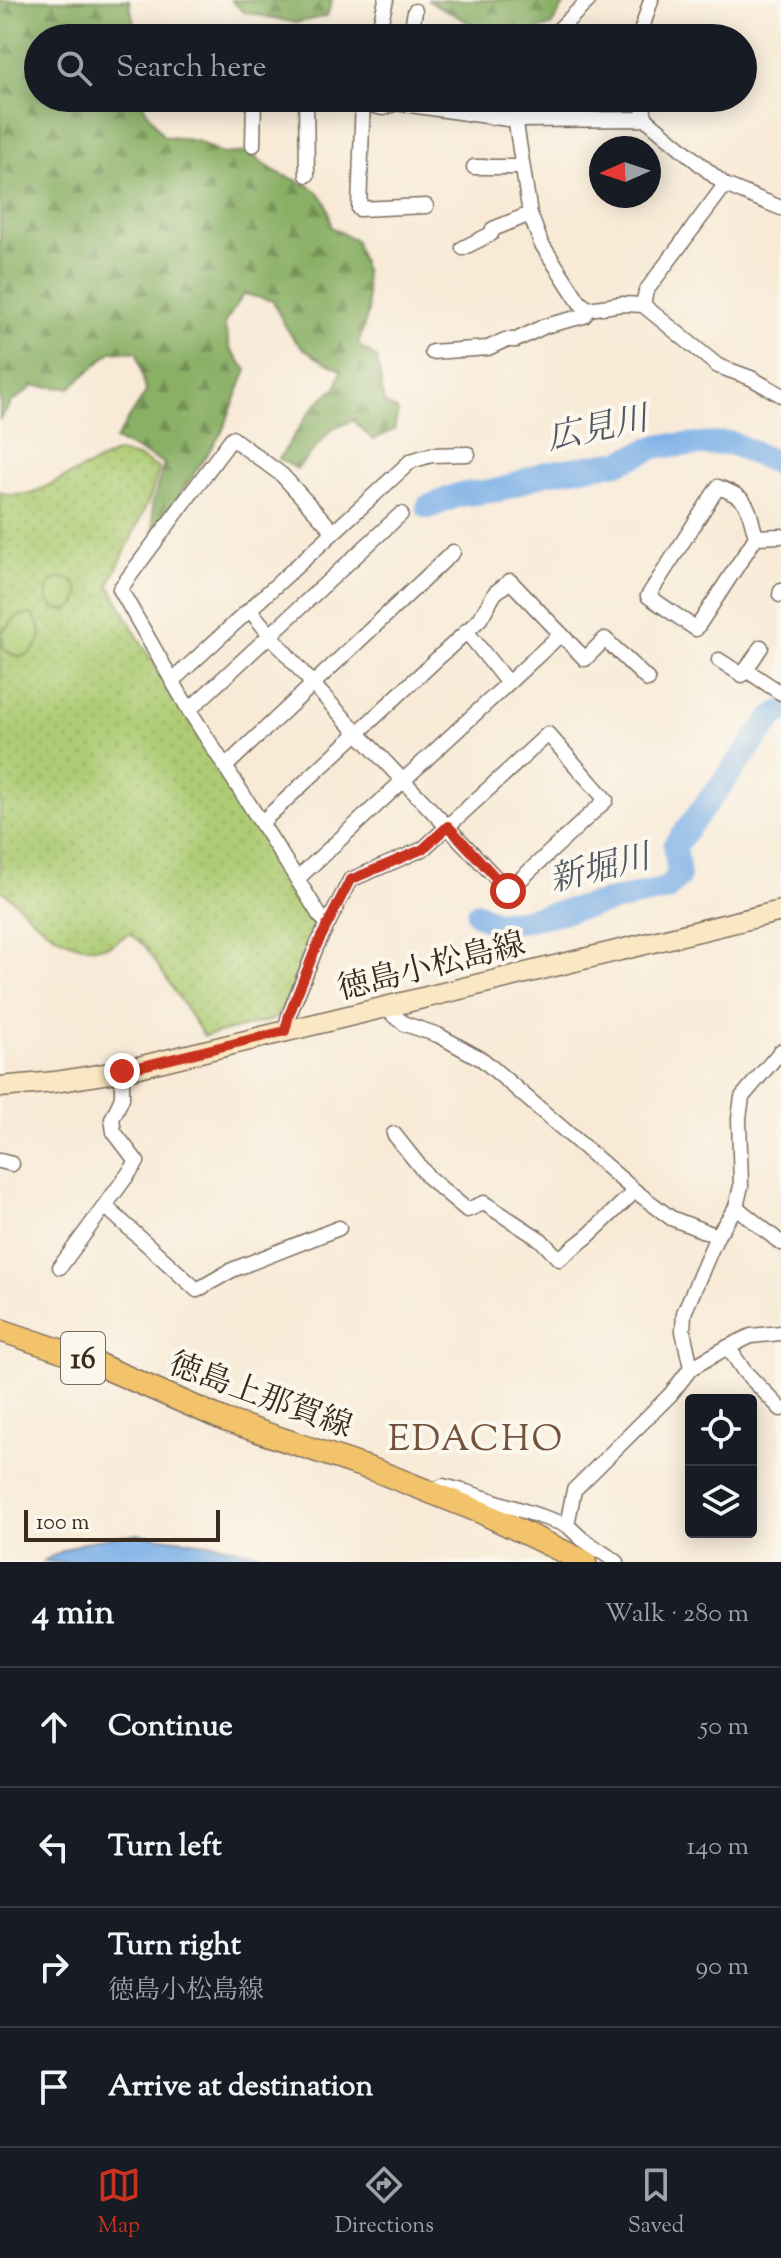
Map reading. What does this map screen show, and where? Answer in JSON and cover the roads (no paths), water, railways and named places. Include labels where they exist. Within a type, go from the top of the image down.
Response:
[{"type":"main road","name":"徳島小松島線","points":[[0,1087],[122,1071],[781,911]]},
{"type":"main road","name":"徳島上那賀線","points":[[0,1330],[83,1358],[225,1420],[431,1492],[483,1513],[585,1562]]},
{"type":"street","points":[[380,24],[386,0]]},
{"type":"street","points":[[564,24],[589,0]]},
{"type":"street","points":[[643,24],[651,0]]},
{"type":"street","points":[[413,24],[415,11]]},
{"type":"street","points":[[253,145],[254,112]]},
{"type":"street","points":[[306,112],[307,175]]},
{"type":"street","points":[[362,112],[359,209],[426,206]]},
{"type":"street","points":[[468,112],[515,120],[646,119]]},
{"type":"street","points":[[514,112],[530,214],[541,243],[580,303],[589,309],[622,304],[643,305],[718,366],[751,378],[781,395]]},
{"type":"street","points":[[644,112],[646,119],[725,185],[781,208]]},
{"type":"street","points":[[474,167],[521,167]]},
{"type":"street","points":[[643,305],[646,291],[725,185]]},
{"type":"street","points":[[463,248],[491,234],[493,229],[530,214]]},
{"type":"street","points":[[432,352],[488,348],[505,340],[516,340],[545,326],[584,316],[589,309]]},
{"type":"street","points":[[328,923],[320,916],[189,710],[120,589],[232,438],[282,475],[333,531]]},
{"type":"street","points":[[172,681],[411,461],[431,455],[468,454]]},
{"type":"street","points":[[718,487],[739,494],[745,501],[756,537],[696,629],[648,596],[718,487]]},
{"type":"street","points":[[189,710],[401,514]]},
{"type":"street","points":[[756,537],[781,536]]},
{"type":"street","points":[[226,766],[453,552]]},
{"type":"street","points":[[262,822],[480,619],[495,593],[510,581],[585,659],[605,639],[648,680]]},
{"type":"street","points":[[250,610],[314,684],[404,779],[448,826],[508,891],[606,800],[548,734],[448,826],[423,849],[350,880],[328,923],[285,1031]]},
{"type":"street","points":[[466,631],[507,682]]},
{"type":"street","points":[[297,879],[561,634]]},
{"type":"street","points":[[719,660],[742,675],[761,647]]},
{"type":"street","points":[[746,670],[781,693]]},
{"type":"street","points":[[389,1006],[394,1016],[405,1024],[438,1035],[483,1060],[635,1191],[671,1218],[717,1236]]},
{"type":"street","points":[[691,1368],[683,1331],[684,1313],[717,1236],[736,1207],[741,1186],[739,1118],[742,1097],[781,1051]]},
{"type":"street","points":[[60,1267],[137,1162],[114,1132],[112,1119],[122,1098],[122,1071]]},
{"type":"street","points":[[394,1134],[429,1178],[467,1210],[484,1203],[541,1240],[559,1259],[635,1191]]},
{"type":"street","points":[[105,1206],[197,1290],[232,1270],[339,1228]]},
{"type":"street","points":[[736,1207],[781,1243]]},
{"type":"street","points":[[567,1525],[574,1490],[670,1395],[691,1368],[739,1340],[781,1333]]},
{"type":"street","points":[[728,1347],[744,1371],[781,1409]]},
{"type":"street","points":[[431,1492],[443,1486],[567,1525],[617,1562]]},
{"type":"water","points":[[137,1534],[216,1544],[270,1556],[269,1562],[42,1562],[88,1542]]},
{"type":"waterway","name":"広見川","points":[[428,507],[458,495],[500,490],[545,473],[620,462],[658,446],[731,443],[781,465]]},
{"type":"waterway","name":"新堀川","points":[[478,914],[495,923],[520,921],[667,889],[679,876],[675,845],[772,718],[781,712]]},
{"type":"district","name":"EDACHO","points":[[476,1437]]}]
